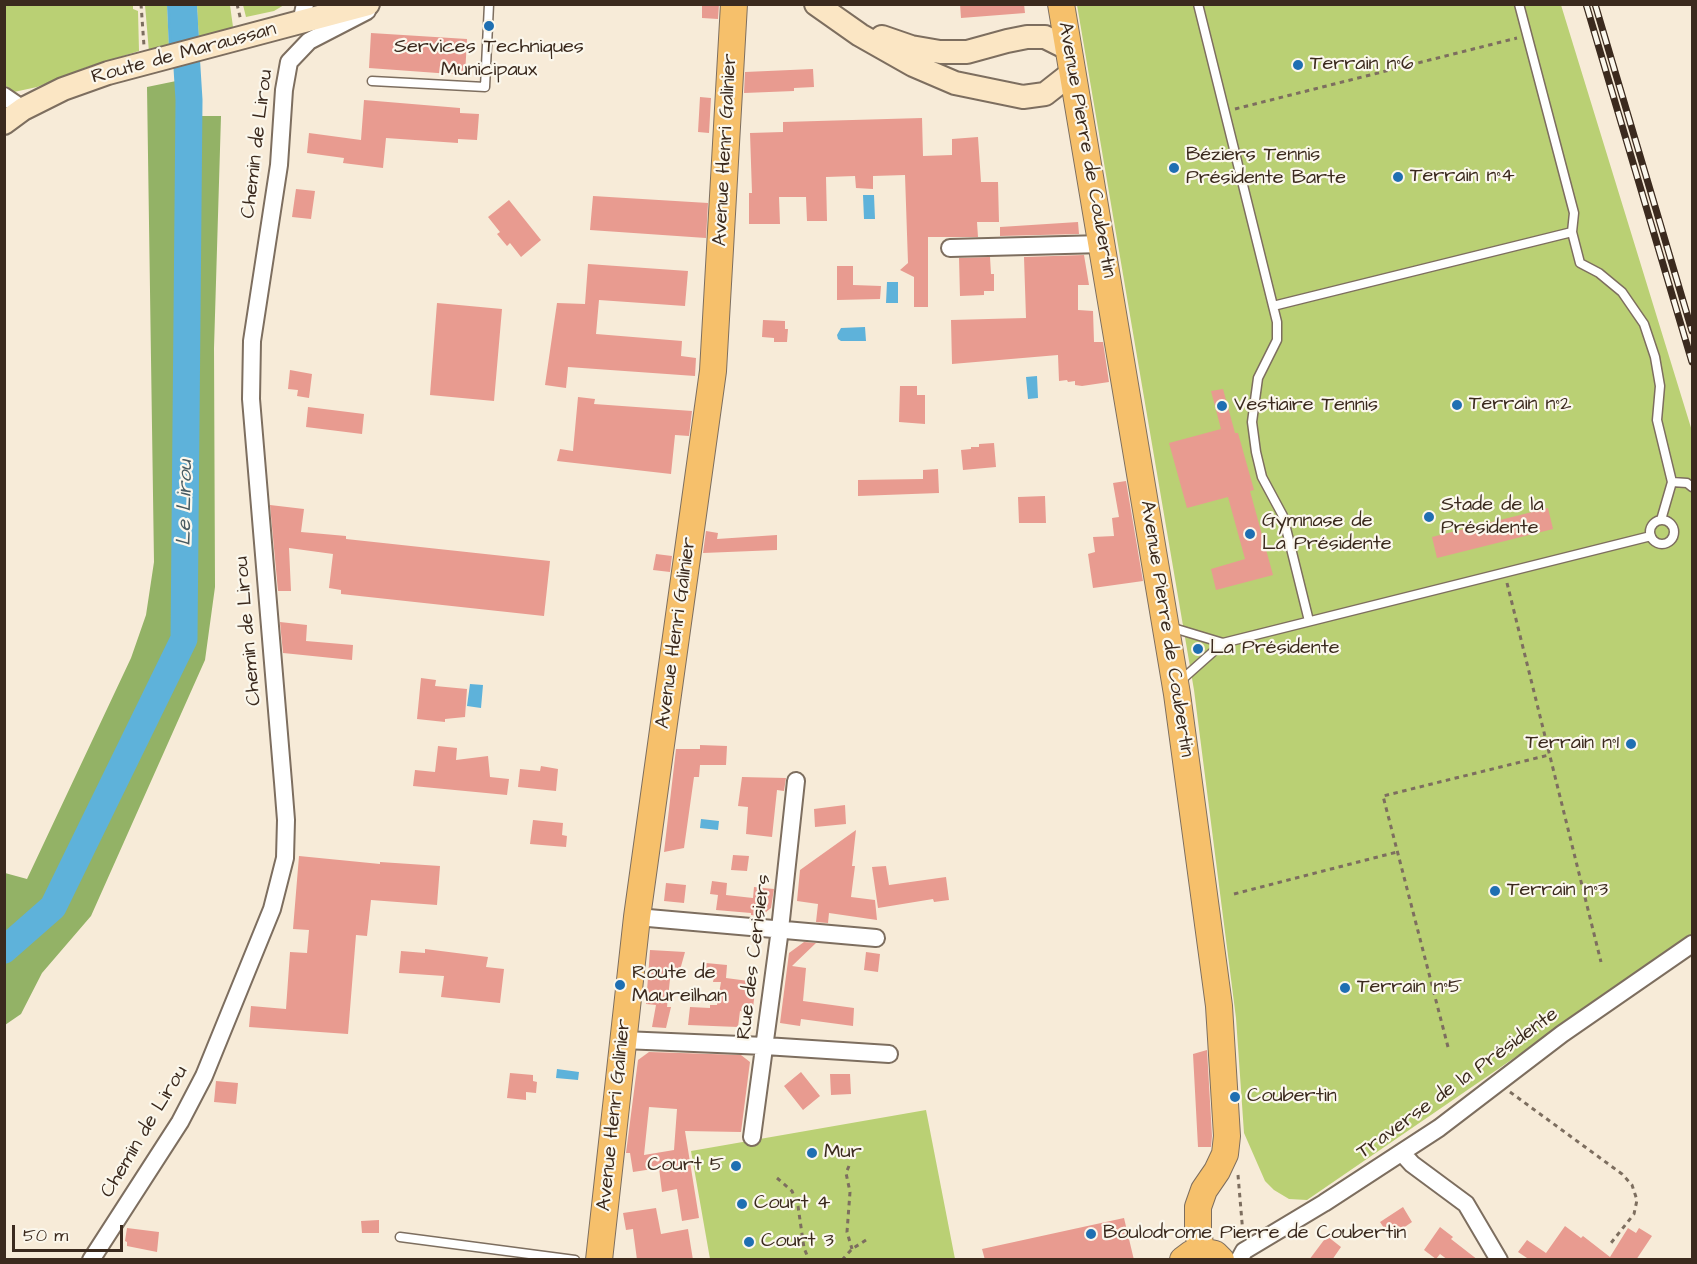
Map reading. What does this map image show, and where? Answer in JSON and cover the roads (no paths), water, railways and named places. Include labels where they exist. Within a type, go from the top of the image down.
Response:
[{"type":"main road","name":"Route de Maraussan","points":[[10,119],[63,89],[148,62],[224,43],[303,14],[368,4]]},
{"type":"main road","name":"Avenue Henri Galinier","points":[[598,1260],[637,917],[713,371],[734,4]]},
{"type":"main road","points":[[816,4],[860,35],[913,65],[955,83],[1023,97],[1045,94],[1071,61],[1045,37],[1027,37],[967,52],[940,52],[911,47],[884,38],[853,20],[833,4]]},
{"type":"main road","name":"Avenue Pierre de Coubertin","points":[[1062,5],[1176,685],[1219,1006],[1227,1136],[1225,1154],[1204,1190],[1198,1207],[1198,1230],[1217,1256]]},
{"type":"street","name":"Chemin de Lirou","points":[[91,1260],[180,1122],[204,1076],[272,909],[285,858],[284,792],[251,399],[252,341],[279,165],[284,90],[289,62],[309,41],[378,4]]},
{"type":"street","points":[[4,96],[10,119]]},
{"type":"street","points":[[950,248],[1103,244]]},
{"type":"street","name":"Rue des Cerisiers","points":[[752,1137],[780,929],[796,781]]},
{"type":"street","points":[[637,917],[876,939]]},
{"type":"street","name":"Traverse de la Présidente","points":[[1217,1256],[1402,1153],[1498,1084],[1562,1034],[1692,944]]},
{"type":"street","points":[[623,1040],[889,1054]]},
{"type":"street","points":[[1402,1153],[1412,1164],[1466,1204],[1499,1260]]},
{"type":"lane","points":[[372,81],[485,87],[489,4]]},
{"type":"lane","points":[[1198,4],[1277,322],[1277,340],[1258,378],[1252,422],[1256,452],[1262,477],[1282,516],[1309,621]]},
{"type":"lane","points":[[1519,4],[1574,213],[1572,232],[1580,263],[1599,273],[1622,292],[1644,324],[1655,357],[1660,386],[1657,420],[1672,482],[1661,520],[1652,526],[1651,536]]},
{"type":"lane","points":[[1273,306],[1572,232]]},
{"type":"lane","points":[[1672,482],[1687,483],[1692,487]]},
{"type":"lane","points":[[1651,536],[1658,543],[1663,544],[1672,539],[1673,529],[1666,521],[1661,520]]},
{"type":"lane","points":[[1176,685],[1223,643],[1651,536]]},
{"type":"lane","points":[[1166,626],[1223,643]]},
{"type":"lane","points":[[400,1237],[575,1260]]},
{"type":"water","points":[[167,5],[197,5],[199,43],[169,50]]},
{"type":"water","points":[[863,195],[874,195],[875,219],[864,219]]},
{"type":"water","points":[[887,282],[898,282],[898,303],[886,303]]},
{"type":"water","points":[[865,327],[866,341],[838,339],[837,335],[841,328]]},
{"type":"water","points":[[1037,376],[1038,398],[1028,399],[1026,377]]},
{"type":"water","points":[[470,684],[483,685],[481,708],[467,706]]},
{"type":"water","points":[[701,819],[719,821],[718,830],[700,828]]},
{"type":"water","points":[[557,1069],[579,1072],[578,1080],[556,1078]]},
{"type":"waterway","name":"Le Lirou","points":[[4,950],[53,907],[184,639],[189,100],[183,4]]},
{"type":"railway","points":[[1586,4],[1692,362]]},
{"type":"railway","points":[[1595,4],[1692,331]]},
{"type":"place","name":"Services Techniques Municipaux","points":[[489,26]]},
{"type":"place","name":"Terrain n°6","points":[[1298,65]]},
{"type":"place","name":"Béziers Tennis Présidente Barte","points":[[1174,168]]},
{"type":"place","name":"Terrain n°4","points":[[1398,177]]},
{"type":"place","name":"Terrain n°2","points":[[1457,405]]},
{"type":"place","name":"Vestiaire Tennis","points":[[1222,406]]},
{"type":"place","name":"Stade de la Présidente","points":[[1429,517]]},
{"type":"place","name":"Gymnase de La Présidente","points":[[1250,534]]},
{"type":"place","name":"La Présidente","points":[[1198,649]]},
{"type":"place","name":"Terrain n°1","points":[[1631,744]]},
{"type":"place","name":"Terrain n°3","points":[[1495,891]]},
{"type":"place","name":"Route de Maureilhan","points":[[620,985]]},
{"type":"place","name":"Terrain n°5","points":[[1345,988]]},
{"type":"place","name":"Coubertin","points":[[1235,1097]]},
{"type":"place","name":"Mur","points":[[812,1153]]},
{"type":"place","name":"Court 5","points":[[736,1166]]},
{"type":"place","name":"Court 4","points":[[742,1204]]},
{"type":"place","name":"Boulodrome Pierre de Coubertin","points":[[1091,1234]]},
{"type":"place","name":"Court 3","points":[[749,1242]]}]
